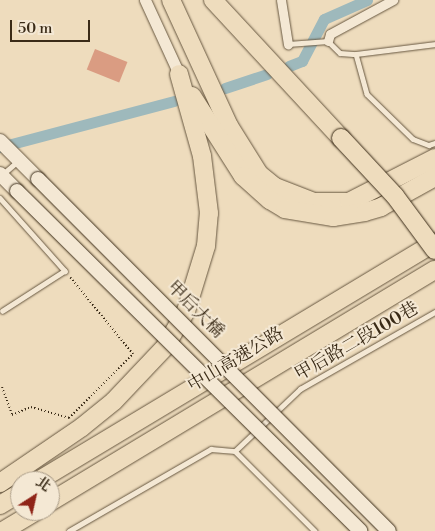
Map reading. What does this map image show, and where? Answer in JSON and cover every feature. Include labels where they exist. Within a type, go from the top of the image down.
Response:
[{"type":"highway","points":[[170,0],[242,149],[259,174],[275,187],[314,202],[349,202],[435,158]]},
{"type":"highway","points":[[213,0],[394,196],[435,250]]},
{"type":"highway","points":[[179,74],[231,162],[255,188],[285,209],[333,217],[356,213],[381,206],[435,177]]},
{"type":"highway","points":[[0,483],[82,427],[120,395],[165,347],[186,311],[206,246],[209,213],[202,156],[179,74]]},
{"type":"highway","name":"中山高速公路","points":[[55,471],[435,242]]},
{"type":"highway","name":"中山高速公路","points":[[60,496],[435,270]]},
{"type":"highway","points":[[3,531],[20,521]]},
{"type":"main road","name":"甲后大橋","points":[[0,141],[389,531]]},
{"type":"main road","points":[[1,177],[360,531]]},
{"type":"street","points":[[145,0],[179,74]]},
{"type":"street","points":[[281,0],[288,44]]},
{"type":"street","points":[[328,41],[330,34],[393,0]]},
{"type":"lane","points":[[288,44],[313,45],[328,41],[340,53],[356,54],[435,44]]},
{"type":"lane","points":[[356,54],[367,94],[413,139],[429,145],[435,143]]},
{"type":"lane","points":[[1,177],[19,160]]},
{"type":"lane","points":[[0,198],[65,271],[3,311]]},
{"type":"lane","name":"甲后路二段100巷","points":[[235,451],[300,389],[435,312]]},
{"type":"lane","points":[[69,531],[211,448],[235,451],[315,531]]},
{"type":"path","points":[[2,387],[12,415],[31,407],[69,418],[133,354],[65,271]]},
{"type":"building","points":[[95,49],[127,62],[119,83],[87,69]]},
{"type":"waterway","points":[[289,66],[302,61],[324,19],[367,0]]},
{"type":"waterway","points":[[225,88],[267,74]]},
{"type":"waterway","points":[[0,147],[174,101]]}]
